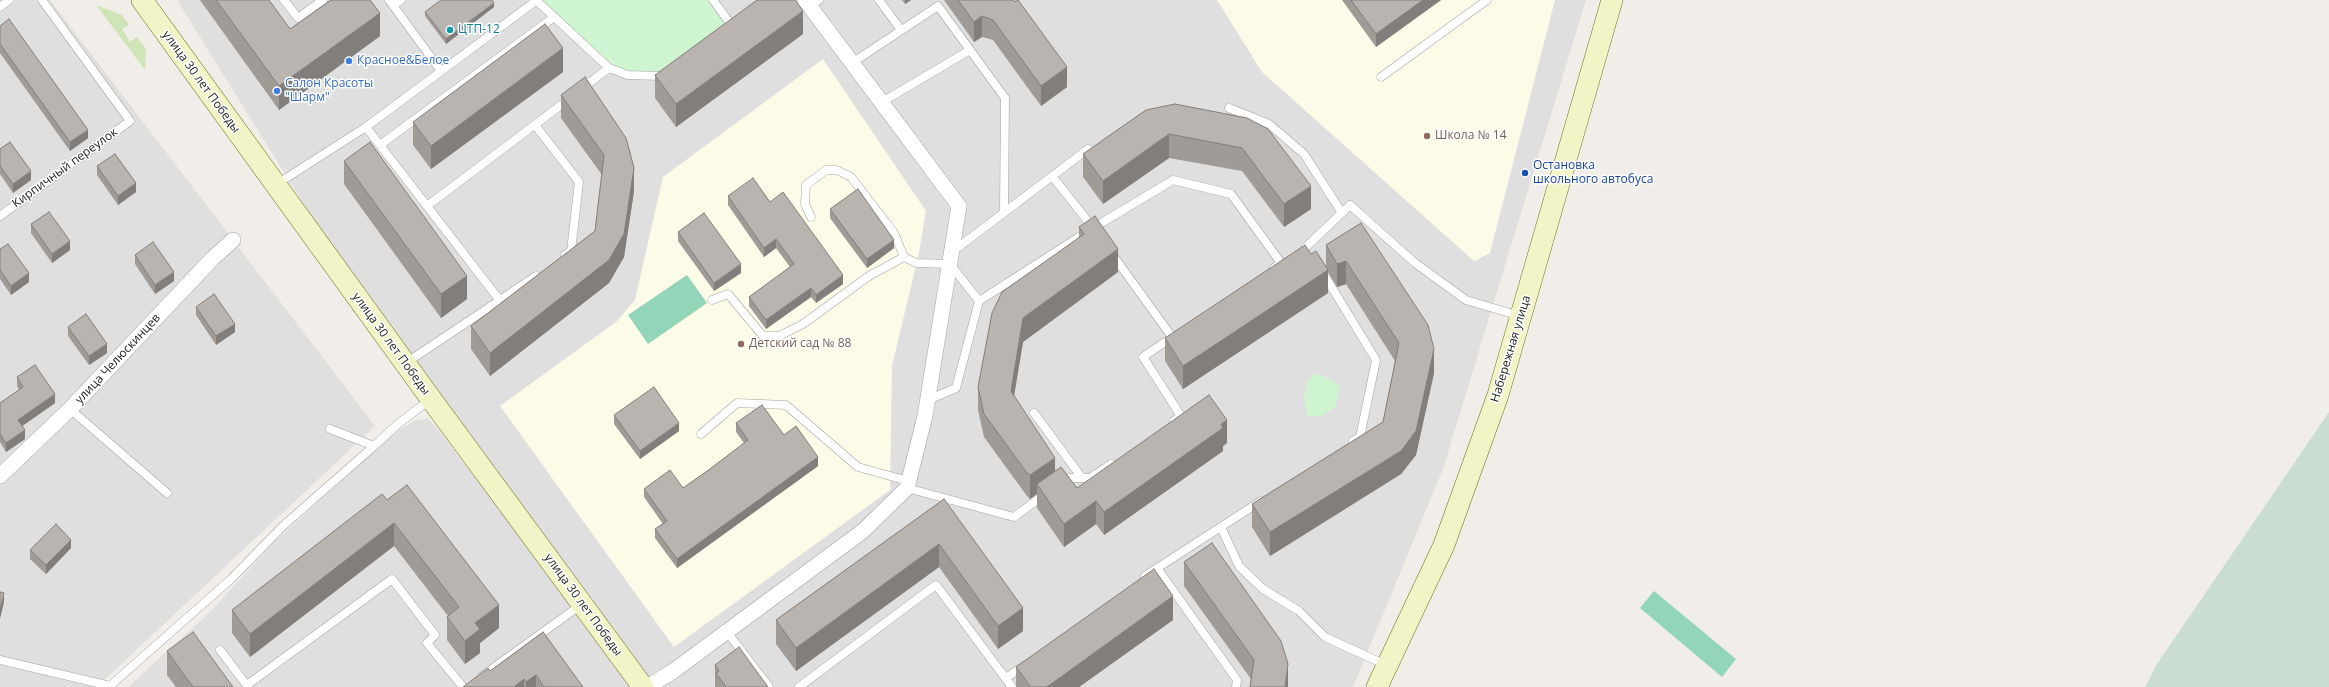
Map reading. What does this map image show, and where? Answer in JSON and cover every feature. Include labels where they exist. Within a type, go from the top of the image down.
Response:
[{"type":"street","name":"улица 30 лет Победы","points":[[142,0],[406,363],[431,400],[643,687]]},
{"type":"street","name":"Набережная улица","points":[[1377,687],[1444,545],[1498,395],[1612,0]]},
{"type":"street","points":[[647,687],[672,672],[863,531],[907,485],[928,400],[959,206],[852,63],[811,2]]},
{"type":"street","name":"улица Челюскинцев","points":[[0,476],[70,409],[213,258],[233,240]]},
{"type":"lane","points":[[0,7],[9,0]]},
{"type":"lane","name":"Кирпичный переулок","points":[[0,216],[130,121],[42,0]]},
{"type":"lane","points":[[284,0],[298,18],[323,0]]},
{"type":"lane","points":[[402,0],[391,3],[441,71]]},
{"type":"lane","points":[[276,185],[366,127],[536,0],[609,68],[628,75],[662,76],[674,67]]},
{"type":"lane","points":[[713,0],[732,26]]},
{"type":"lane","points":[[879,0],[901,30]]},
{"type":"lane","points":[[1381,77],[1487,0]]},
{"type":"lane","points":[[852,63],[938,6],[1004,98],[1004,212]]},
{"type":"lane","points":[[380,145],[554,17]]},
{"type":"lane","points":[[882,102],[970,50]]},
{"type":"lane","points":[[427,206],[609,68]]},
{"type":"lane","points":[[1229,108],[1270,124],[1304,154],[1342,213]]},
{"type":"lane","points":[[535,125],[579,182],[571,251],[558,260]]},
{"type":"lane","points":[[366,127],[501,302]]},
{"type":"lane","points":[[811,218],[805,204],[806,185],[826,170],[838,170],[851,177],[894,233],[904,257],[916,263],[951,258],[1004,212],[1088,149]]},
{"type":"lane","points":[[1052,176],[1095,231]]},
{"type":"lane","points":[[928,400],[956,388],[979,301],[1095,231],[1173,180],[1231,194],[1285,261],[1269,272]]},
{"type":"lane","points":[[1305,250],[1350,205],[1415,263],[1466,300],[1521,316]]},
{"type":"lane","points":[[1107,247],[1175,335],[1143,357],[1181,416],[1168,425]]},
{"type":"lane","points":[[712,300],[728,294],[763,336],[779,336],[803,324],[869,276],[904,257]]},
{"type":"lane","points":[[951,258],[979,301]]},
{"type":"lane","points":[[1318,267],[1376,360],[1360,437],[1347,446]]},
{"type":"lane","points":[[406,363],[501,302],[546,270]]},
{"type":"lane","points":[[0,660],[110,686],[230,580],[284,525],[399,423],[431,400]]},
{"type":"lane","points":[[701,434],[737,404],[786,405],[858,467],[907,485],[1014,517],[1069,478],[1090,478],[1116,461]]},
{"type":"lane","points":[[70,409],[167,493]]},
{"type":"lane","points":[[1034,413],[1082,478]]},
{"type":"lane","points":[[330,429],[374,446]]},
{"type":"lane","points":[[1138,582],[1157,568],[1267,497]]},
{"type":"lane","points":[[1221,527],[1239,566],[1263,589],[1299,611],[1325,637],[1387,666]]},
{"type":"lane","points":[[1157,568],[1237,680],[1236,687]]},
{"type":"lane","points":[[220,650],[248,686],[392,579],[436,635],[427,644],[463,687]]},
{"type":"lane","points":[[799,687],[936,585],[1012,687]]},
{"type":"lane","points":[[468,687],[583,604]]},
{"type":"lane","points":[[727,632],[769,687]]},
{"type":"lane","points":[[1006,678],[1031,660]]},
{"type":"shaded area","points":[[0,0],[50,0],[375,426],[97,687],[0,687]]},
{"type":"shaded area","points":[[177,0],[1586,0],[1443,469],[1353,687],[653,687],[313,219]]},
{"type":"shaded area","name":"Школа № 14","points":[[1217,0],[1555,0],[1490,253],[1474,261],[1262,72]]},
{"type":"shaded area","name":"Детский сад № 88","points":[[823,59],[926,211],[919,253],[892,366],[890,490],[674,647],[500,406],[616,322],[635,300],[663,177]]},
{"type":"shaded area","points":[[2329,412],[2329,687],[2145,687],[2157,664]]},
{"type":"shaded area","points":[[428,419],[437,428],[498,508],[629,687],[128,687],[213,609],[272,544],[392,435],[415,420]]},
{"type":"green space","points":[[537,0],[713,0],[732,26],[662,76],[628,75],[609,68]]},
{"type":"green space","points":[[96,5],[122,15],[129,25],[122,29],[130,42],[137,37],[146,49],[145,70]]},
{"type":"green space","points":[[687,275],[707,303],[648,344],[628,315]]},
{"type":"green space","points":[[1313,375],[1322,375],[1335,382],[1340,388],[1335,407],[1321,416],[1308,416],[1304,399],[1307,383]]},
{"type":"green space","points":[[1654,591],[1736,659],[1722,677],[1640,608]]},
{"type":"building","points":[[216,0],[269,0],[290,29],[331,0],[370,0],[380,13],[279,86]]},
{"type":"building","name":"ЦТП-12","points":[[441,0],[492,0],[494,3],[446,39],[425,12]]},
{"type":"building","points":[[757,0],[795,0],[803,11],[676,104],[655,75]]},
{"type":"building","points":[[958,0],[1014,0],[1015,2],[1018,0],[1067,67],[1041,86],[993,20],[982,16],[974,22]]},
{"type":"building","points":[[1351,0],[1423,0],[1376,34]]},
{"type":"building","points":[[9,19],[88,130],[70,142],[0,44],[0,26]]},
{"type":"building","points":[[545,24],[563,48],[431,146],[413,122]]},
{"type":"building","points":[[585,77],[626,138],[634,168],[624,234],[609,260],[490,353],[471,326],[595,231],[604,155],[561,95]]},
{"type":"building","points":[[1175,104],[1247,118],[1268,129],[1311,186],[1284,204],[1242,148],[1169,134],[1103,181],[1083,154],[1146,110]]},
{"type":"building","points":[[10,142],[31,171],[13,184],[0,166],[0,149]]},
{"type":"building","points":[[370,142],[467,276],[441,294],[344,161]]},
{"type":"building","points":[[115,154],[136,183],[118,196],[97,166]]},
{"type":"building","points":[[753,178],[770,202],[783,192],[843,275],[816,295],[811,288],[766,320],[749,297],[794,264],[776,239],[764,248],[728,196]]},
{"type":"building","points":[[858,189],[894,240],[867,259],[830,209]]},
{"type":"building","points":[[49,212],[70,241],[52,254],[31,224]]},
{"type":"building","points":[[704,213],[741,264],[714,283],[678,232]]},
{"type":"building","points":[[1095,216],[1118,249],[1023,318],[1011,391],[1055,458],[1030,475],[984,414],[978,387],[992,313],[1002,292],[1084,234],[1079,227]]},
{"type":"building","points":[[1361,223],[1428,325],[1434,349],[1416,431],[1401,451],[1270,532],[1252,504],[1383,422],[1399,343],[1346,261],[1337,264],[1326,245]]},
{"type":"building","points":[[153,242],[174,272],[155,285],[135,255]]},
{"type":"building","points":[[8,244],[29,273],[11,286],[0,270],[0,249]]},
{"type":"building","points":[[1305,245],[1311,254],[1316,251],[1328,270],[1183,366],[1165,338]]},
{"type":"building","points":[[214,294],[235,324],[216,336],[196,307]]},
{"type":"building","points":[[86,314],[107,344],[89,356],[68,327]]},
{"type":"building","points":[[35,365],[55,394],[18,420],[25,430],[6,443],[0,434],[0,403],[23,387],[17,377]]},
{"type":"building","points":[[654,387],[679,423],[640,451],[614,415]]},
{"type":"building","points":[[1209,395],[1227,420],[1221,424],[1223,428],[1104,512],[1096,501],[1064,524],[1037,484],[1061,467],[1077,488]]},
{"type":"building","points":[[762,405],[784,435],[796,426],[818,457],[677,559],[655,529],[667,521],[644,489],[670,470],[683,488],[710,469],[748,440],[736,423]]},
{"type":"building","points":[[407,485],[499,605],[475,623],[480,629],[465,641],[447,617],[459,607],[394,523],[250,634],[232,610],[382,494],[387,500]]},
{"type":"building","points":[[944,499],[1023,608],[998,626],[939,544],[796,648],[776,620]]},
{"type":"building","points":[[56,524],[71,540],[46,565],[30,550]]},
{"type":"building","points":[[1212,543],[1281,641],[1288,664],[1285,687],[1250,687],[1254,660],[1184,562]]},
{"type":"building","points":[[1154,569],[1173,596],[1047,687],[1031,687],[1016,667]]},
{"type":"building","points":[[0,592],[4,593],[0,611]]},
{"type":"building","points":[[193,632],[233,687],[193,687],[167,651]]},
{"type":"building","points":[[543,632],[583,687],[544,687],[536,675],[526,682],[524,679],[514,687],[463,687],[488,668],[490,671]]},
{"type":"building","points":[[739,647],[768,687],[726,687],[716,673],[719,671],[715,665]]},
{"type":"place","name":"ЦТП-12","points":[[450,30]]},
{"type":"place","name":"Красное&Белое","points":[[349,61]]},
{"type":"place","name":"Салон Красоты \"Шарм\"","points":[[277,91]]},
{"type":"place","name":"Школа № 14","points":[[1427,136]]},
{"type":"place","name":"Остановка школьного автобуса","points":[[1525,173]]},
{"type":"place","name":"Детский сад № 88","points":[[741,344]]}]
